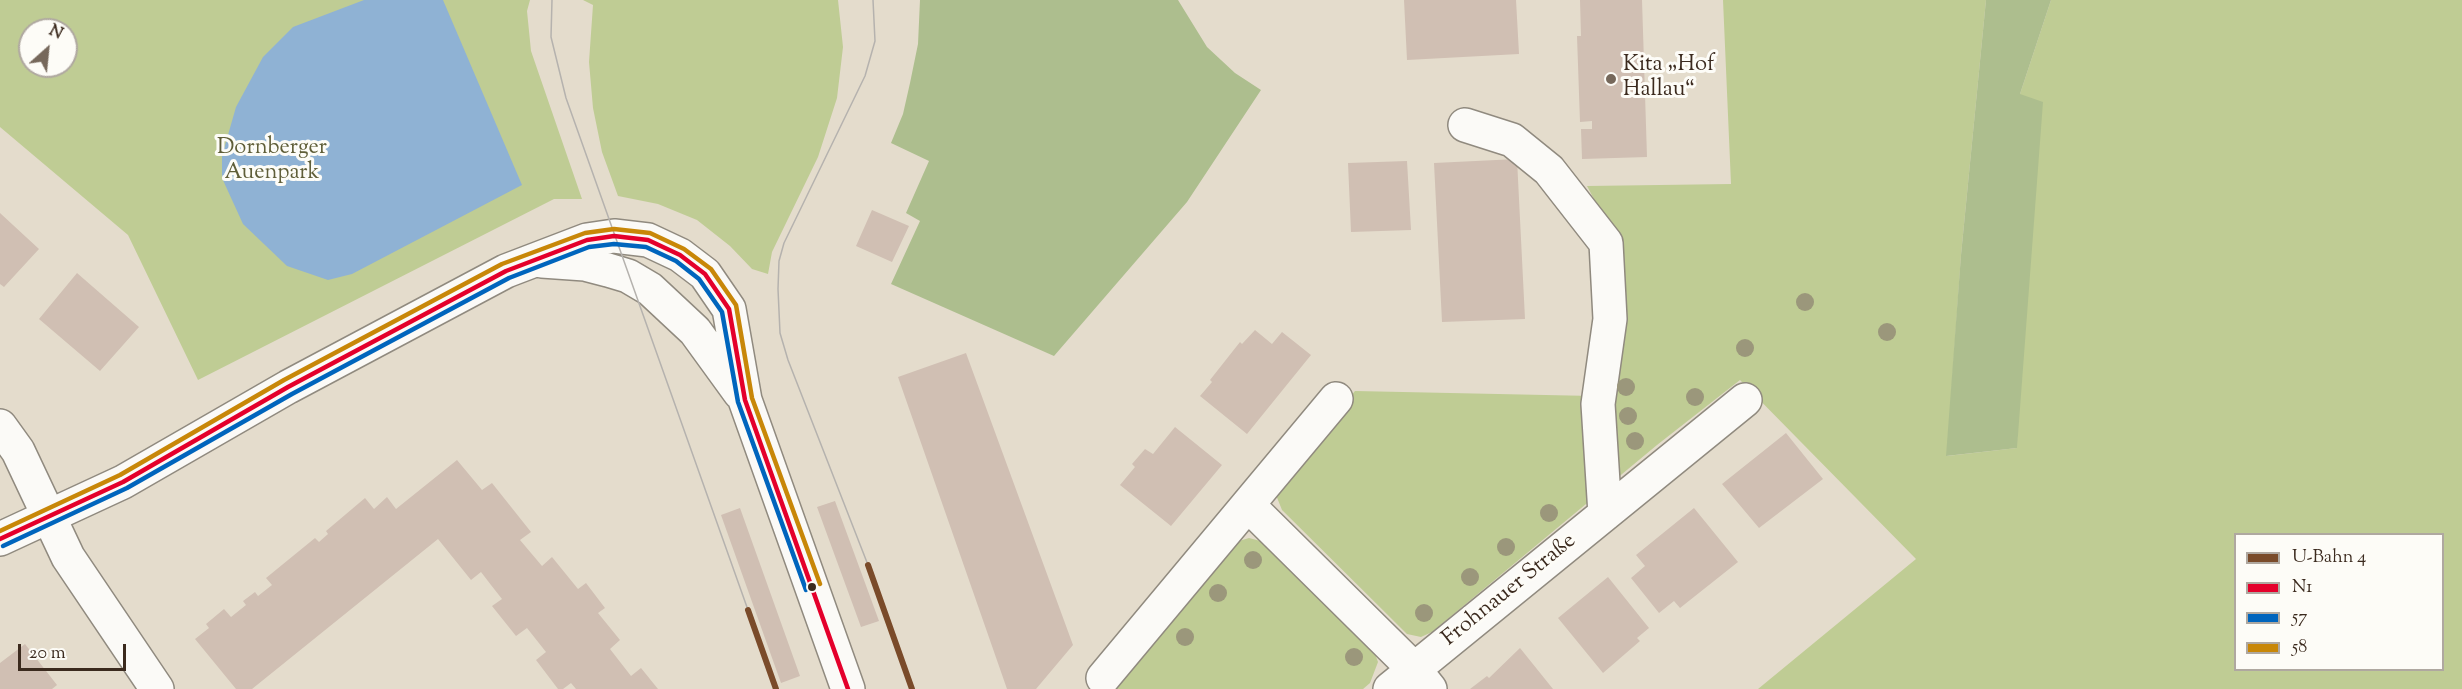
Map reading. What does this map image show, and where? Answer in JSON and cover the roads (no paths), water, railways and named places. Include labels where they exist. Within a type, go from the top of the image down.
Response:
[{"type":"street","points":[[1465,125],[1512,140],[1549,170],[1605,243],[1610,319],[1598,404],[1605,514]]},
{"type":"street","points":[[0,539],[123,482],[288,387],[506,271],[587,240],[614,236],[648,240],[680,255],[705,274],[729,309],[745,400],[848,689]]},
{"type":"street","points":[[531,260],[585,264],[628,276],[650,289],[695,331],[745,400]]},
{"type":"street","points":[[1103,678],[1336,399]]},
{"type":"street","name":"Frohnauer Straße","points":[[1248,505],[1412,682],[1605,514],[1745,400]]},
{"type":"street","points":[[0,426],[18,451],[68,557],[157,689]]},
{"type":"water","points":[[364,0],[443,0],[522,185],[352,274],[328,280],[287,266],[243,224],[222,178],[222,156],[236,107],[263,57],[293,27]]},
{"type":"tram line","points":[[552,0],[551,37],[566,98],[748,610]]},
{"type":"tram line","points":[[868,565],[788,360],[780,333],[778,289],[779,261],[784,243],[865,76],[875,41],[873,0]]},
{"type":"metro line","name":"4","points":[[868,565],[912,689]]},
{"type":"metro line","name":"4","points":[[748,610],[776,689]]},
{"type":"place","name":"Kita „Hof Hallau“","points":[[1611,79]]},
{"type":"park label","name":"Dornberger Auenpark","points":[[272,162]]}]
